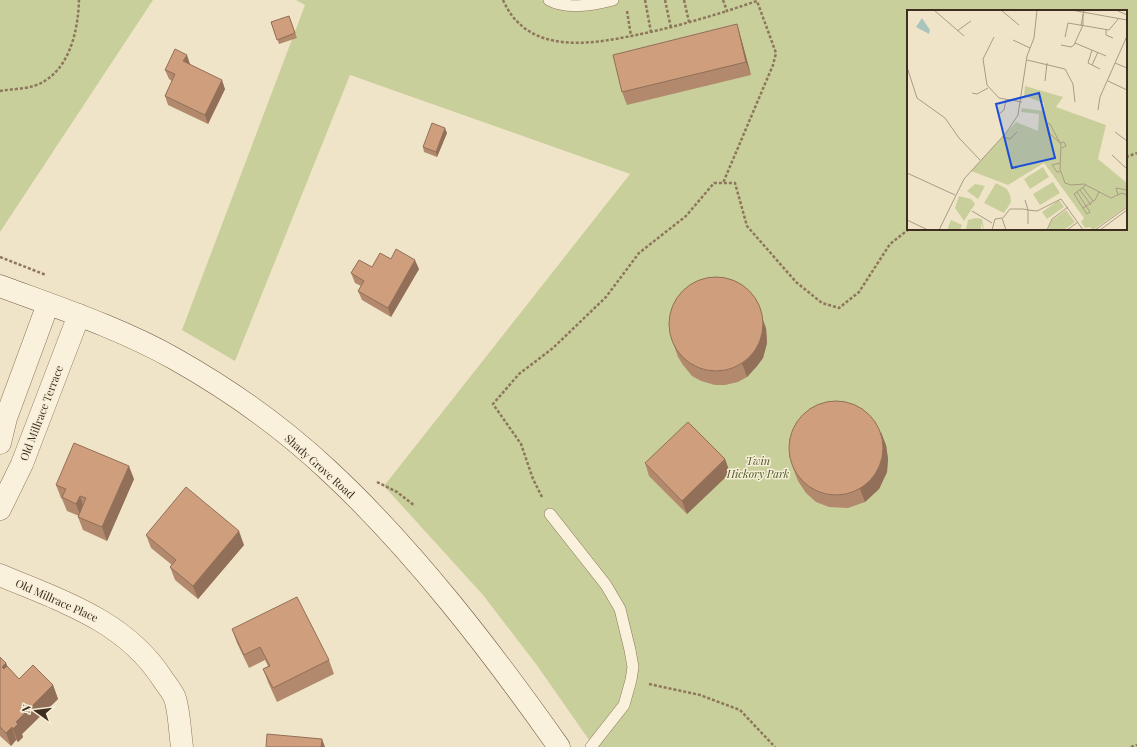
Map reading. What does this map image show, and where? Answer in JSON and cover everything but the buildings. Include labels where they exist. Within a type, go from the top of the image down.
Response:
[{"type":"main road","name":"Shady Grove Road","points":[[0,286],[78,314],[174,359],[235,396],[272,423],[328,470],[387,529],[453,608],[525,699],[559,747]]},
{"type":"main road","points":[[0,443],[6,418],[48,304]]},
{"type":"main road","name":"Old Millrace Terrace","points":[[0,509],[22,464],[78,314]]},
{"type":"main road","name":"Old Millrace Place","points":[[0,575],[67,603],[102,620],[133,643],[156,668],[174,697],[182,747]]},
{"type":"lane","points":[[549,0],[557,4],[571,6],[613,0]]},
{"type":"lane","points":[[550,514],[606,585],[620,609],[633,667],[624,705],[591,747]]},
{"type":"path","points":[[0,91],[33,86],[47,80],[62,64],[73,42],[78,19],[79,0]]},
{"type":"path","points":[[504,0],[508,11],[519,23],[532,33],[550,41],[566,44],[585,44],[671,28],[759,0],[776,53],[774,65],[723,183]]},
{"type":"path","points":[[645,0],[652,32]]},
{"type":"path","points":[[665,0],[671,28]]},
{"type":"path","points":[[684,0],[689,22]]},
{"type":"path","points":[[723,0],[727,11]]},
{"type":"path","points":[[627,7],[631,36]]},
{"type":"path","points":[[1127,157],[1137,153]]},
{"type":"path","points":[[550,514],[533,479],[521,444],[493,404],[519,374],[553,348],[606,297],[639,253],[686,216],[714,183],[735,183],[747,226],[796,282],[822,303],[839,308],[859,292],[890,244],[908,230]]},
{"type":"path","points":[[631,680],[700,695],[740,710],[775,747]]},
{"type":"path","points":[[1131,747],[1137,745]]},
{"type":"green space","points":[[0,0],[153,0],[0,232]]},
{"type":"green space","name":"Twin Hickory Park","points":[[296,0],[1137,0],[1137,747],[594,747],[536,664],[483,595],[384,486],[630,174],[350,75],[235,361],[182,330],[305,5]]}]
